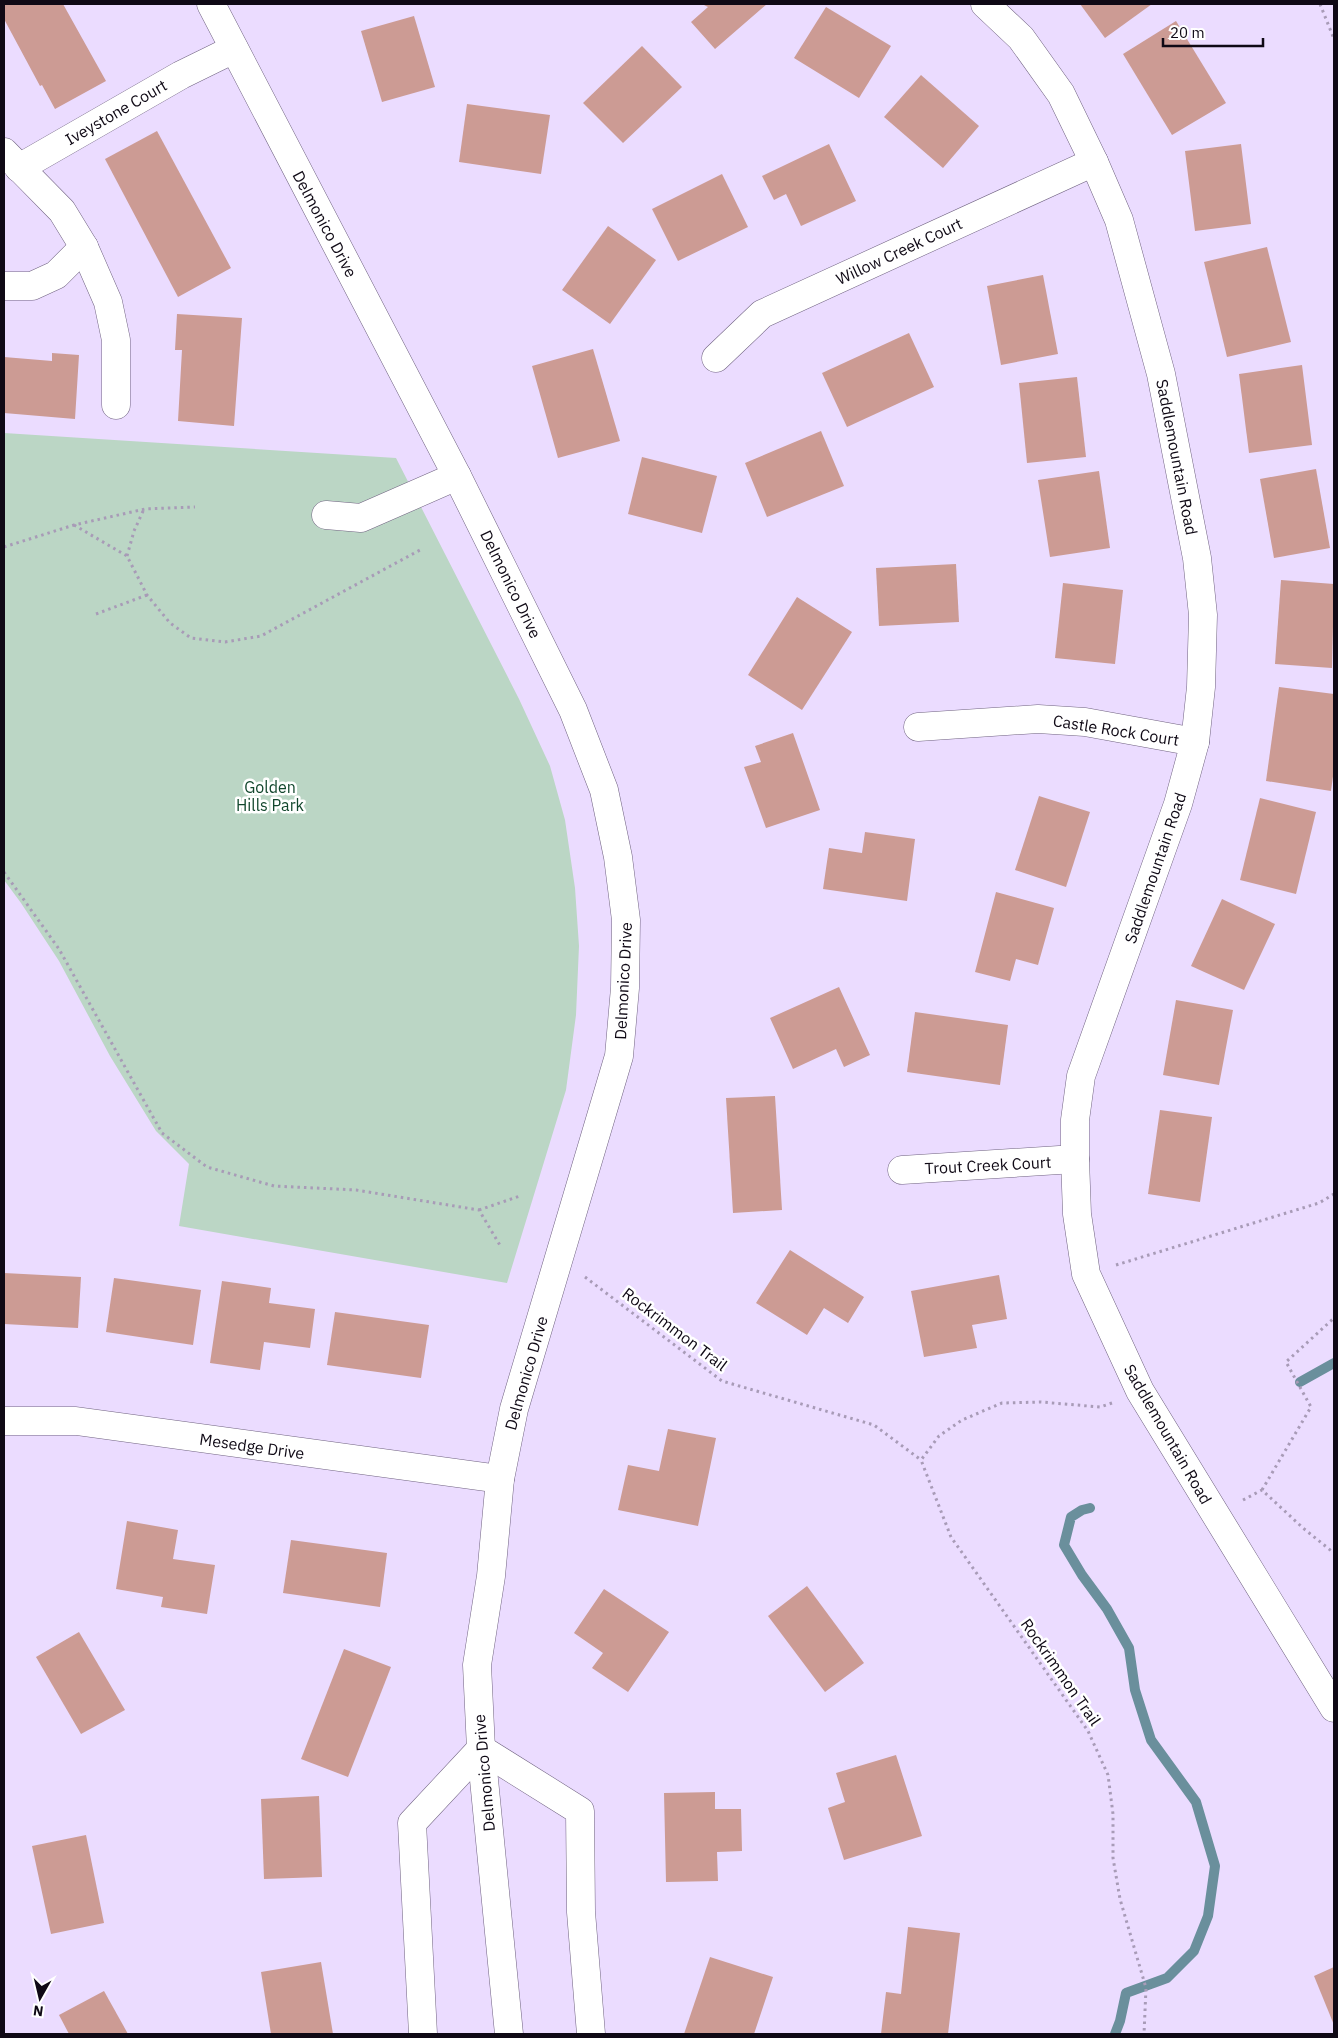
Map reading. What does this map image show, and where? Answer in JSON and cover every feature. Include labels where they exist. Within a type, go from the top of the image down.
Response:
[{"type":"street","name":"Delmonico Drive","points":[[211,4],[458,476],[573,710],[604,790],[618,857],[626,920],[625,988],[619,1056],[514,1409],[500,1479],[491,1576],[477,1665],[481,1749],[509,2034]]},
{"type":"street","name":"Saddlemountain Road","points":[[985,4],[1020,38],[1061,94],[1094,162],[1119,220],[1161,374],[1197,558],[1202,615],[1201,687],[1195,742],[1178,804],[1081,1076],[1075,1120],[1075,1159],[1077,1214],[1086,1274],[1140,1391],[1334,1708]]},
{"type":"street","name":"Iveystone Court","points":[[11,160],[234,49]]},
{"type":"street","points":[[11,160],[62,211],[84,246],[108,302],[114,330],[116,340],[116,405]]},
{"type":"street","name":"Willow Creek Court","points":[[716,358],[762,314],[1094,162]]},
{"type":"street","points":[[4,286],[32,286],[56,276],[84,246]]},
{"type":"street","points":[[326,516],[361,518],[458,476]]},
{"type":"street","name":"Castle Rock Court","points":[[918,727],[1038,719],[1085,722],[1195,742]]},
{"type":"street","name":"Trout Creek Court","points":[[902,1170],[1075,1159]]},
{"type":"street","name":"Mesedge Drive","points":[[4,1421],[76,1421],[500,1479]]},
{"type":"street","points":[[423,2034],[412,1823],[481,1749],[580,1811],[582,1912],[591,2034]]},
{"type":"path","points":[[1320,4],[1334,39]]},
{"type":"path","points":[[4,547],[74,525],[145,509],[195,506]]},
{"type":"path","points":[[127,556],[134,531],[145,509]]},
{"type":"path","points":[[74,525],[127,556],[147,595],[170,623],[191,638],[224,642],[261,636],[420,550]]},
{"type":"path","points":[[96,614],[147,595]]},
{"type":"path","points":[[4,872],[58,949],[162,1133],[207,1167],[274,1186],[356,1190],[479,1210],[520,1196]]},
{"type":"path","points":[[1086,1274],[1319,1203],[1334,1194]]},
{"type":"path","points":[[479,1210],[501,1247]]},
{"type":"path","name":"Rockrimmon Trail","points":[[559,1258],[722,1381],[874,1424],[921,1460],[951,1537],[1088,1731],[1108,1775],[1113,1814],[1113,1858],[1119,1891],[1146,1988],[1144,2034]]},
{"type":"path","points":[[1215,1514],[1262,1490],[1311,1407],[1286,1362],[1334,1318]]},
{"type":"path","points":[[921,1460],[938,1436],[962,1420],[1002,1403],[1041,1402],[1100,1407],[1140,1391]]},
{"type":"path","points":[[1262,1490],[1303,1528],[1334,1553]]},
{"type":"green space","name":"Golden Hills Park","points":[[4,433],[396,458],[519,699],[550,766],[565,820],[575,888],[579,946],[576,1015],[566,1090],[507,1283],[179,1226],[189,1164],[156,1131],[110,1056],[59,961],[4,880]]},
{"type":"building","points":[[4,4],[63,4],[106,81],[55,109],[42,85],[40,86],[4,19]]},
{"type":"building","points":[[702,4],[767,4],[715,49],[691,22],[708,7]]},
{"type":"building","points":[[1080,4],[1152,4],[1105,38]]},
{"type":"building","points":[[826,7],[891,46],[859,98],[794,58]]},
{"type":"building","points":[[414,16],[435,87],[382,102],[361,31]]},
{"type":"building","points":[[1176,21],[1226,103],[1172,135],[1123,54]]},
{"type":"building","points":[[642,46],[682,87],[623,143],[583,103]]},
{"type":"building","points":[[921,75],[979,126],[943,168],[884,117]]},
{"type":"building","points":[[467,104],[550,115],[541,174],[459,162]]},
{"type":"building","points":[[157,131],[231,268],[178,297],[105,159]]},
{"type":"building","points":[[829,144],[856,201],[801,226],[786,194],[774,200],[762,176]]},
{"type":"building","points":[[1241,144],[1251,224],[1195,231],[1185,151]]},
{"type":"building","points":[[722,174],[748,227],[678,261],[652,209]]},
{"type":"building","points":[[608,226],[656,260],[610,324],[562,290]]},
{"type":"building","points":[[1267,247],[1291,342],[1227,357],[1204,262]]},
{"type":"building","points":[[1043,275],[1058,354],[1001,365],[987,286]]},
{"type":"building","points":[[177,314],[242,318],[234,426],[178,421],[182,350],[175,350]]},
{"type":"building","points":[[909,333],[934,387],[847,427],[822,373]]},
{"type":"building","points":[[593,349],[620,441],[558,458],[532,366]]},
{"type":"building","points":[[52,353],[79,355],[75,419],[4,413],[4,357],[52,361]]},
{"type":"building","points":[[1302,365],[1312,445],[1249,453],[1239,374]]},
{"type":"building","points":[[1077,377],[1086,457],[1027,463],[1019,383]]},
{"type":"building","points":[[821,431],[844,486],[767,517],[745,463]]},
{"type":"building","points":[[642,457],[717,476],[702,533],[628,514]]},
{"type":"building","points":[[1316,469],[1330,548],[1274,558],[1260,479]]},
{"type":"building","points":[[1099,471],[1110,548],[1050,557],[1038,480]]},
{"type":"building","points":[[956,564],[959,622],[879,626],[876,568]]},
{"type":"building","points":[[1281,580],[1334,584],[1332,668],[1275,664]]},
{"type":"building","points":[[1063,583],[1123,590],[1115,664],[1055,658]]},
{"type":"building","points":[[797,597],[852,632],[802,710],[748,675]]},
{"type":"building","points":[[1279,687],[1334,694],[1334,769],[1331,791],[1266,781]]},
{"type":"building","points":[[793,733],[820,810],[766,828],[744,767],[761,762],[755,746]]},
{"type":"building","points":[[1039,796],[1090,812],[1066,887],[1015,870]]},
{"type":"building","points":[[1260,798],[1316,812],[1296,894],[1240,880]]},
{"type":"building","points":[[865,832],[915,839],[907,901],[823,889],[829,848],[862,853]]},
{"type":"building","points":[[996,892],[1054,908],[1038,965],[1016,959],[1010,981],[975,972]]},
{"type":"building","points":[[1222,899],[1275,924],[1244,990],[1191,966]]},
{"type":"building","points":[[839,987],[870,1055],[844,1067],[836,1049],[793,1069],[770,1018]]},
{"type":"building","points":[[1176,1000],[1233,1010],[1219,1085],[1163,1075]]},
{"type":"building","points":[[915,1012],[1008,1025],[1000,1085],[907,1072]]},
{"type":"building","points":[[775,1096],[782,1210],[733,1213],[726,1098]]},
{"type":"building","points":[[1160,1110],[1212,1117],[1200,1202],[1148,1194]]},
{"type":"building","points":[[790,1250],[864,1297],[848,1323],[824,1308],[807,1335],[756,1303]]},
{"type":"building","points":[[4,1273],[81,1277],[78,1328],[4,1324]]},
{"type":"building","points":[[999,1275],[1007,1319],[972,1325],[977,1348],[924,1357],[911,1291]]},
{"type":"building","points":[[114,1278],[201,1290],[193,1345],[106,1332]]},
{"type":"building","points":[[222,1281],[271,1288],[269,1303],[315,1309],[310,1348],[264,1342],[260,1370],[210,1363]]},
{"type":"building","points":[[335,1312],[429,1325],[421,1378],[327,1365]]},
{"type":"building","points":[[668,1429],[716,1438],[698,1526],[618,1510],[628,1465],[659,1471]]},
{"type":"building","points":[[127,1521],[178,1530],[173,1559],[215,1565],[207,1614],[161,1607],[163,1597],[116,1589]]},
{"type":"building","points":[[291,1540],[387,1553],[380,1607],[283,1593]]},
{"type":"building","points":[[807,1586],[864,1663],[825,1692],[768,1616]]},
{"type":"building","points":[[604,1589],[669,1632],[628,1692],[592,1668],[603,1653],[574,1633]]},
{"type":"building","points":[[79,1632],[125,1710],[81,1734],[36,1657]]},
{"type":"building","points":[[344,1649],[391,1667],[348,1777],[301,1759]]},
{"type":"building","points":[[896,1755],[922,1836],[844,1860],[828,1808],[845,1802],[836,1773]]},
{"type":"building","points":[[715,1792],[715,1809],[741,1809],[742,1851],[717,1852],[718,1881],[666,1882],[664,1793]]},
{"type":"building","points":[[319,1796],[322,1877],[264,1879],[261,1799]]},
{"type":"building","points":[[86,1835],[104,1923],[51,1934],[32,1846]]},
{"type":"building","points":[[908,1927],[960,1933],[948,2034],[881,2034],[886,1992],[901,1994]]},
{"type":"building","points":[[710,1957],[773,1977],[754,2034],[684,2034]]},
{"type":"building","points":[[321,1962],[333,2034],[271,2034],[261,1972]]},
{"type":"building","points":[[1334,1967],[1334,2025],[1314,1976]]},
{"type":"building","points":[[104,1991],[128,2034],[69,2034],[59,2015]]},
{"type":"waterway","points":[[1300,1382],[1334,1363]]},
{"type":"waterway","points":[[1090,1508],[1082,1510],[1071,1517],[1064,1545],[1082,1575],[1107,1609],[1129,1648],[1135,1690],[1151,1740],[1196,1802],[1215,1866],[1208,1916],[1194,1951],[1167,1978],[1126,1993],[1115,2034]]}]
